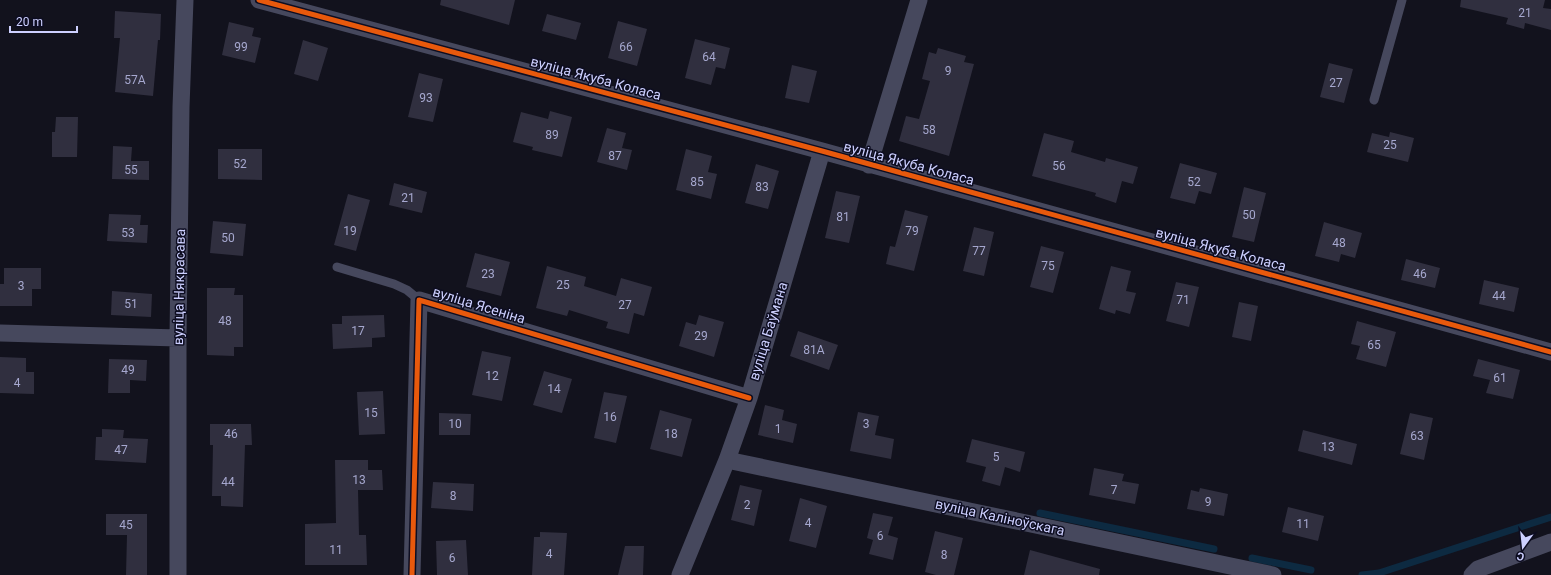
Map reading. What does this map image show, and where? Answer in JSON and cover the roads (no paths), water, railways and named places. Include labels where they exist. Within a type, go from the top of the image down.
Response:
[{"type":"street","name":"вуліца Някрасава","points":[[178,575],[178,338],[181,107],[185,0]]},
{"type":"street","name":"вуліца Якуба Коласа","points":[[259,0],[822,152],[1551,352]]},
{"type":"street","points":[[869,165],[919,0]]},
{"type":"street","name":"вуліца Баўмана","points":[[680,575],[728,460],[822,152]]},
{"type":"street","name":"вуліца Ясеніна","points":[[412,575],[419,300],[748,398]]},
{"type":"street","points":[[0,333],[178,338]]},
{"type":"street","name":"вуліца Каліноўскага","points":[[728,460],[1273,575]]},
{"type":"street","points":[[1472,575],[1478,569],[1551,542]]},
{"type":"lane","points":[[1374,100],[1402,0]]},
{"type":"lane","points":[[336,267],[394,284],[407,290],[419,300]]},
{"type":"waterway","points":[[1040,513],[1214,549]]},
{"type":"waterway","points":[[1362,575],[1379,573],[1551,517]]},
{"type":"waterway","points":[[1252,558],[1311,570]]}]
